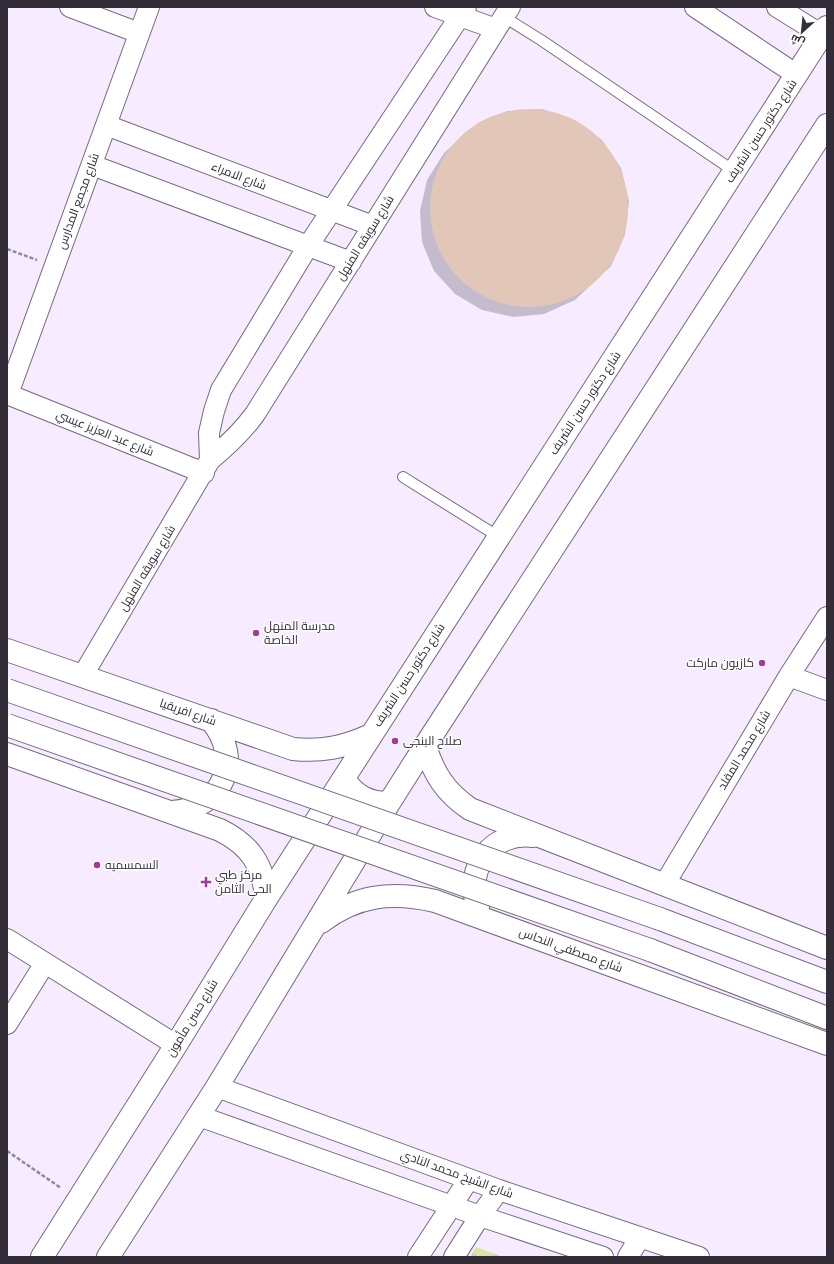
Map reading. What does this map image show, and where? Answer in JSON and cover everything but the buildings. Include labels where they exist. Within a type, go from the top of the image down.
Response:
[{"type":"main road","name":"شارع دكتور حسن الشريف","points":[[344,779],[825,31]]},
{"type":"main road","points":[[108,1257],[217,1088],[425,746],[827,125]]},
{"type":"main road","name":"شارع افريقيا","points":[[7,650],[83,675],[293,749],[307,750],[336,748],[354,743],[371,735]]},
{"type":"main road","points":[[7,690],[660,919],[827,982]]},
{"type":"main road","points":[[172,812],[194,808],[205,802],[214,794],[223,780],[227,763],[227,751],[224,740],[211,720]]},
{"type":"main road","points":[[7,725],[650,950],[827,1018]]},
{"type":"main road","points":[[425,746],[430,763],[438,778],[449,792],[470,809],[482,815],[827,948]]},
{"type":"main road","points":[[7,754],[172,812],[231,835],[250,851],[257,862],[265,886],[266,899]]},
{"type":"main road","points":[[344,779],[354,792],[361,796],[379,803],[389,803]]},
{"type":"main road","name":"شارع حسن مأمون","points":[[42,1257],[266,899],[344,779]]},
{"type":"main road","points":[[485,919],[479,910],[475,898],[474,887],[475,876],[485,855],[502,840],[519,835],[536,836]]},
{"type":"main road","points":[[304,839],[320,836],[335,842],[346,853],[351,868]]},
{"type":"main road","name":"شارع مصطفي النحاس","points":[[315,926],[330,915],[365,899],[400,895],[435,901],[827,1044]]},
{"type":"street","points":[[70,7],[139,33]]},
{"type":"street","name":"شارع مجمع المدارس","points":[[8,394],[149,7]]},
{"type":"street","points":[[435,7],[503,18]]},
{"type":"street","points":[[695,7],[797,75]]},
{"type":"street","points":[[777,7],[825,31]]},
{"type":"street","points":[[207,466],[209,433],[221,390],[308,246],[463,12]]},
{"type":"street","name":"شارع سويقه المنهل","points":[[83,675],[207,466],[242,431],[255,414],[503,18]]},
{"type":"street","name":"شارع الامراء","points":[[106,125],[373,226]]},
{"type":"street","points":[[92,164],[350,262]]},
{"type":"street","name":"شارع عبد العزيز عيسي","points":[[8,394],[207,466]]},
{"type":"street","name":"شارع محمد المقلد","points":[[664,885],[789,676],[827,617]]},
{"type":"street","points":[[789,676],[827,690]]},
{"type":"street","points":[[7,939],[176,1045]]},
{"type":"street","points":[[7,1024],[45,963]]},
{"type":"street","name":"شارع الشيخ محمد النادي","points":[[217,1088],[499,1190],[699,1257]]},
{"type":"street","points":[[199,1116],[480,1216],[603,1257]]},
{"type":"street","points":[[418,1257],[469,1178]]},
{"type":"street","points":[[454,1257],[480,1216],[499,1190]]},
{"type":"street","points":[[628,1257],[640,1236]]},
{"type":"lane","points":[[503,18],[541,40],[734,172]]},
{"type":"lane","points":[[403,477],[499,537]]},
{"type":"path","points":[[7,249],[55,266]]},
{"type":"path","points":[[7,1151],[79,1199]]},
{"type":"green space","points":[[476,1247],[503,1257],[470,1257]]},
{"type":"place","name":"مدرسة المنهل الخاصة","points":[[256,633]]},
{"type":"place","name":"كازيون ماركت","points":[[762,663]]},
{"type":"place","name":"صلاح البنجى","points":[[395,741]]},
{"type":"place","name":"السمسميه","points":[[97,865]]},
{"type":"place","name":"مركز طبي الحى الثامن","points":[[206,882]]}]
